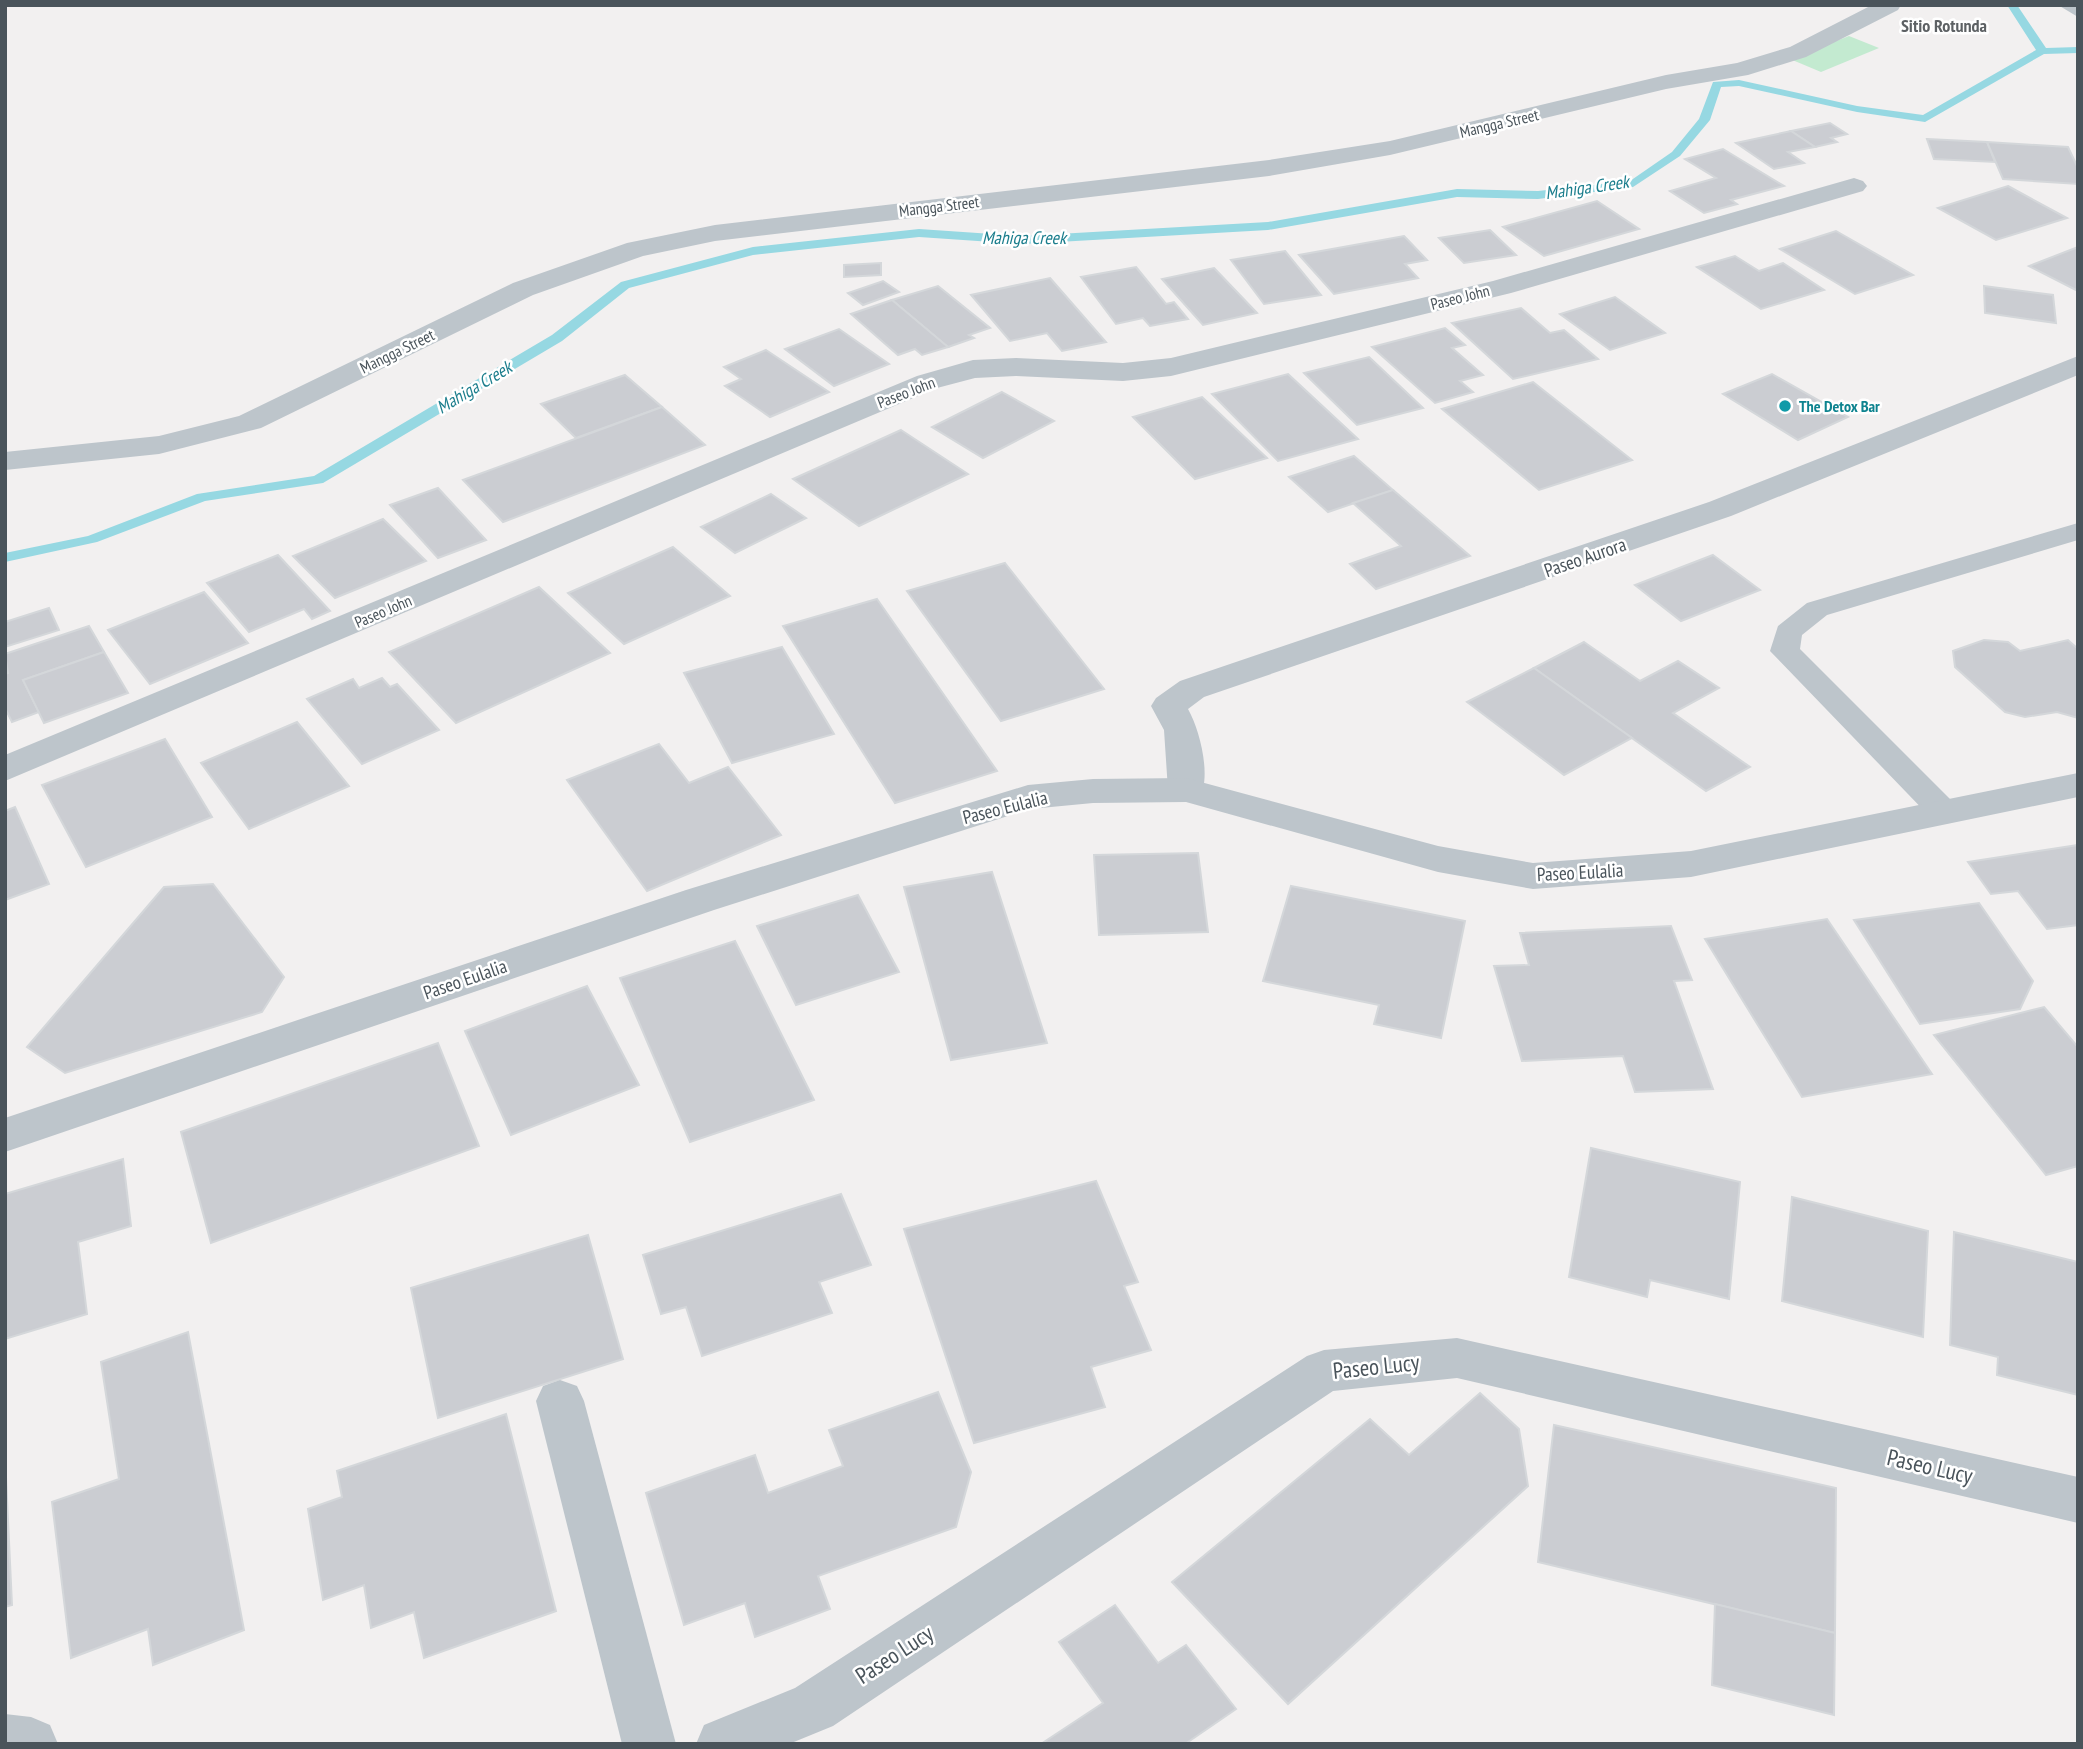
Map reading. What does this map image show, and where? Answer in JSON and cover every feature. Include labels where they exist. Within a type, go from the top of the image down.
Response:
[{"type":"street","name":"Mangga Street","points":[[5,461],[159,445],[250,422],[523,289],[636,249],[715,233],[1269,168],[1390,149],[1666,82],[1740,70],[1798,52],[1890,5]]},
{"type":"street","points":[[2069,5],[2078,10]]},
{"type":"street","name":"Paseo John","points":[[5,769],[927,382],[973,369],[1016,367],[1123,372],[1171,367],[1501,287],[1854,186]]},
{"type":"street","name":"Paseo Aurora","points":[[1186,790],[1182,730],[1170,706],[1192,689],[1696,518],[2078,365]]},
{"type":"street","name":"Paseo Eulalia","points":[[5,1135],[700,900],[1028,797],[1093,791],[1186,790],[1438,859],[1533,876],[1691,864],[2078,785]]},
{"type":"street","name":"Paseo Lucy","points":[[723,1744],[814,1707],[1324,1371],[1457,1358],[2078,1500]]},
{"type":"street","points":[[560,1401],[649,1744]]},
{"type":"street","points":[[5,1741],[31,1744]]},
{"type":"lane","points":[[1945,813],[1785,651],[1788,632],[1817,609],[2078,531]]},
{"type":"green space","points":[[1849,36],[1879,48],[1821,72],[1790,59]]},
{"type":"building","points":[[1830,123],[1847,134],[1831,138],[1837,142],[1815,147],[1791,131]]},
{"type":"building","points":[[1791,131],[1815,147],[1788,152],[1804,163],[1774,169],[1736,143]]},
{"type":"building","points":[[1927,139],[1987,142],[1995,162],[1934,159]]},
{"type":"building","points":[[1987,142],[2068,147],[2078,168],[2078,184],[2003,179]]},
{"type":"building","points":[[1723,149],[1784,186],[1731,200],[1737,204],[1704,213],[1670,191],[1716,178],[1685,159]]},
{"type":"building","points":[[2008,186],[2067,218],[1996,240],[1938,208]]},
{"type":"building","points":[[1597,201],[1639,229],[1544,256],[1503,227]]},
{"type":"building","points":[[1490,230],[1516,255],[1464,263],[1439,238]]},
{"type":"building","points":[[1836,231],[1913,275],[1855,294],[1780,249]]},
{"type":"building","points":[[1404,236],[1427,260],[1405,264],[1418,278],[1334,294],[1299,255]]},
{"type":"building","points":[[2078,247],[2078,291],[2029,266]]},
{"type":"building","points":[[1285,251],[1321,295],[1264,304],[1231,260]]},
{"type":"building","points":[[1735,256],[1759,271],[1783,263],[1824,290],[1761,309],[1697,267]]},
{"type":"building","points":[[881,263],[881,275],[844,277],[844,265]]},
{"type":"building","points":[[1136,267],[1166,304],[1174,302],[1188,319],[1150,326],[1143,318],[1116,324],[1081,277]]},
{"type":"building","points":[[1214,268],[1257,313],[1203,325],[1162,279]]},
{"type":"building","points":[[1050,278],[1106,342],[1062,351],[1047,333],[1010,341],[971,295]]},
{"type":"building","points":[[883,281],[899,292],[863,305],[848,293]]},
{"type":"building","points":[[938,286],[990,328],[969,335],[974,338],[948,347],[892,300]]},
{"type":"building","points":[[1984,286],[2053,295],[2056,323],[1985,313]]},
{"type":"building","points":[[1615,297],[1665,333],[1610,350],[1560,314]]},
{"type":"building","points":[[892,300],[948,347],[922,355],[915,349],[898,355],[851,314]]},
{"type":"building","points":[[1521,308],[1550,333],[1564,330],[1598,359],[1513,379],[1452,323]]},
{"type":"building","points":[[1445,328],[1465,345],[1452,348],[1483,375],[1460,381],[1473,392],[1435,403],[1372,347]]},
{"type":"building","points":[[839,329],[889,364],[834,386],[785,349]]},
{"type":"building","points":[[766,350],[829,392],[770,417],[725,386],[741,379],[724,367]]},
{"type":"building","points":[[1369,357],[1423,408],[1357,425],[1304,373]]},
{"type":"building","points":[[1288,374],[1358,439],[1278,461],[1212,394]]},
{"type":"building","name":"The Detox Bar","points":[[1772,374],[1848,417],[1798,440],[1723,394]]},
{"type":"building","points":[[625,375],[662,407],[576,438],[541,404]]},
{"type":"building","points":[[1533,382],[1632,460],[1539,490],[1442,409]]},
{"type":"building","points":[[1002,392],[1054,421],[983,458],[932,427]]},
{"type":"building","points":[[1202,397],[1267,458],[1195,479],[1133,417]]},
{"type":"building","points":[[662,407],[705,445],[503,522],[463,480]]},
{"type":"building","points":[[901,430],[968,474],[859,526],[793,479]]},
{"type":"building","points":[[1354,456],[1393,490],[1328,512],[1289,477]]},
{"type":"building","points":[[438,488],[486,540],[438,558],[390,505]]},
{"type":"building","points":[[1393,490],[1470,556],[1376,589],[1350,564],[1401,546],[1353,503]]},
{"type":"building","points":[[771,494],[806,518],[735,553],[701,527]]},
{"type":"building","points":[[383,519],[426,561],[335,598],[293,556]]},
{"type":"building","points":[[673,547],[730,596],[624,644],[568,593]]},
{"type":"building","points":[[278,555],[330,611],[312,619],[304,609],[249,632],[207,583]]},
{"type":"building","points":[[1713,555],[1760,590],[1681,621],[1635,585]]},
{"type":"building","points":[[1005,563],[1104,689],[1001,721],[907,591]]},
{"type":"building","points":[[539,587],[610,653],[456,723],[389,652]]},
{"type":"building","points":[[204,592],[248,643],[150,684],[108,630]]},
{"type":"building","points":[[877,599],[997,771],[895,803],[783,626]]},
{"type":"building","points":[[49,608],[59,630],[5,647],[5,622]]},
{"type":"building","points":[[89,626],[104,652],[23,680],[39,712],[12,722],[5,708],[5,674],[8,673],[5,654]]},
{"type":"building","points":[[1984,640],[2008,642],[2020,651],[2068,640],[2078,649],[2078,718],[2057,712],[2025,717],[2005,712],[1955,667],[1953,651]]},
{"type":"building","points":[[1584,642],[1640,681],[1678,661],[1719,688],[1673,713],[1750,767],[1706,791],[1534,668]]},
{"type":"building","points":[[782,647],[834,734],[732,763],[684,673]]},
{"type":"building","points":[[104,652],[128,693],[44,723],[23,680]]},
{"type":"building","points":[[1534,668],[1632,738],[1564,775],[1467,702]]},
{"type":"building","points":[[382,678],[390,687],[397,684],[439,730],[362,764],[307,699],[353,679],[359,688]]},
{"type":"building","points":[[297,722],[349,786],[249,829],[201,763]]},
{"type":"building","points":[[165,739],[212,817],[86,867],[42,785]]},
{"type":"building","points":[[659,744],[689,783],[728,767],[781,835],[647,891],[567,780]]},
{"type":"building","points":[[15,807],[49,884],[5,900],[5,811]]},
{"type":"building","points":[[2078,845],[2078,925],[2047,929],[2018,891],[1991,894],[1968,862]]},
{"type":"building","points":[[1198,853],[1208,932],[1099,935],[1094,855]]},
{"type":"building","points":[[992,872],[1047,1043],[951,1060],[904,887]]},
{"type":"building","points":[[213,884],[284,977],[262,1012],[65,1073],[27,1047],[164,887]]},
{"type":"building","points":[[1291,886],[1465,921],[1441,1038],[1374,1024],[1379,1005],[1263,981]]},
{"type":"building","points":[[858,895],[899,972],[796,1005],[757,926]]},
{"type":"building","points":[[1979,903],[2033,981],[2020,1009],[1920,1024],[1854,920]]},
{"type":"building","points":[[1827,919],[1932,1074],[1802,1097],[1705,939]]},
{"type":"building","points":[[1671,926],[1692,980],[1674,981],[1713,1089],[1635,1092],[1623,1056],[1522,1061],[1494,966],[1529,965],[1520,933]]},
{"type":"building","points":[[735,941],[814,1100],[690,1142],[620,978]]},
{"type":"building","points":[[587,986],[639,1085],[511,1135],[465,1031]]},
{"type":"building","points":[[2044,1007],[2078,1047],[2078,1166],[2046,1175],[1934,1035]]},
{"type":"building","points":[[438,1043],[479,1146],[211,1243],[181,1132]]},
{"type":"building","points":[[1591,1148],[1740,1182],[1729,1299],[1650,1280],[1647,1297],[1569,1277]]},
{"type":"building","points":[[123,1159],[131,1226],[78,1242],[87,1314],[5,1339],[5,1194]]},
{"type":"building","points":[[1096,1181],[1138,1282],[1124,1286],[1151,1350],[1091,1367],[1105,1407],[974,1443],[904,1229]]},
{"type":"building","points":[[841,1194],[871,1265],[819,1282],[832,1313],[702,1356],[686,1307],[661,1314],[643,1255]]},
{"type":"building","points":[[1792,1197],[1928,1231],[1923,1337],[1782,1301]]},
{"type":"building","points":[[1954,1232],[2078,1262],[2078,1395],[1997,1375],[1998,1357],[1950,1345]]},
{"type":"building","points":[[588,1235],[623,1359],[438,1418],[411,1288]]},
{"type":"building","points":[[188,1332],[244,1630],[153,1665],[148,1629],[71,1658],[52,1502],[119,1479],[101,1362]]},
{"type":"building","points":[[938,1392],[971,1472],[956,1527],[818,1576],[830,1609],[755,1637],[745,1603],[684,1625],[646,1493],[755,1455],[768,1493],[843,1466],[829,1430]]},
{"type":"building","points":[[1480,1393],[1519,1429],[1528,1486],[1288,1704],[1172,1582],[1370,1419],[1409,1455]]},
{"type":"building","points":[[506,1414],[556,1611],[424,1658],[414,1612],[371,1628],[364,1585],[323,1600],[308,1509],[342,1497],[337,1471]]},
{"type":"building","points":[[1554,1425],[1836,1488],[1835,1633],[1538,1562]]},
{"type":"building","points":[[5,1456],[12,1605],[5,1607]]},
{"type":"building","points":[[1715,1604],[1835,1633],[1834,1715],[1712,1685]]},
{"type":"building","points":[[1115,1605],[1158,1663],[1186,1645],[1236,1709],[1185,1744],[1041,1744],[1103,1703],[1059,1642]]},
{"type":"waterway","name":"Mahiga Creek","points":[[2012,5],[2042,51]]},
{"type":"waterway","name":"Mahiga Creek","points":[[2042,51],[2078,50]]},
{"type":"waterway","name":"Mahiga Creek","points":[[5,558],[92,539],[202,497],[318,480],[557,338],[625,285],[753,251],[919,233],[1023,240],[1268,226],[1457,193],[1538,195],[1633,184],[1676,154],[1704,120],[1717,84],[1739,83],[1857,109],[1925,119],[2042,51]]},
{"type":"place","name":"The Detox Bar","points":[[1785,406]]},
{"type":"district","name":"Sitio Rotunda","points":[[1944,25]]}]
